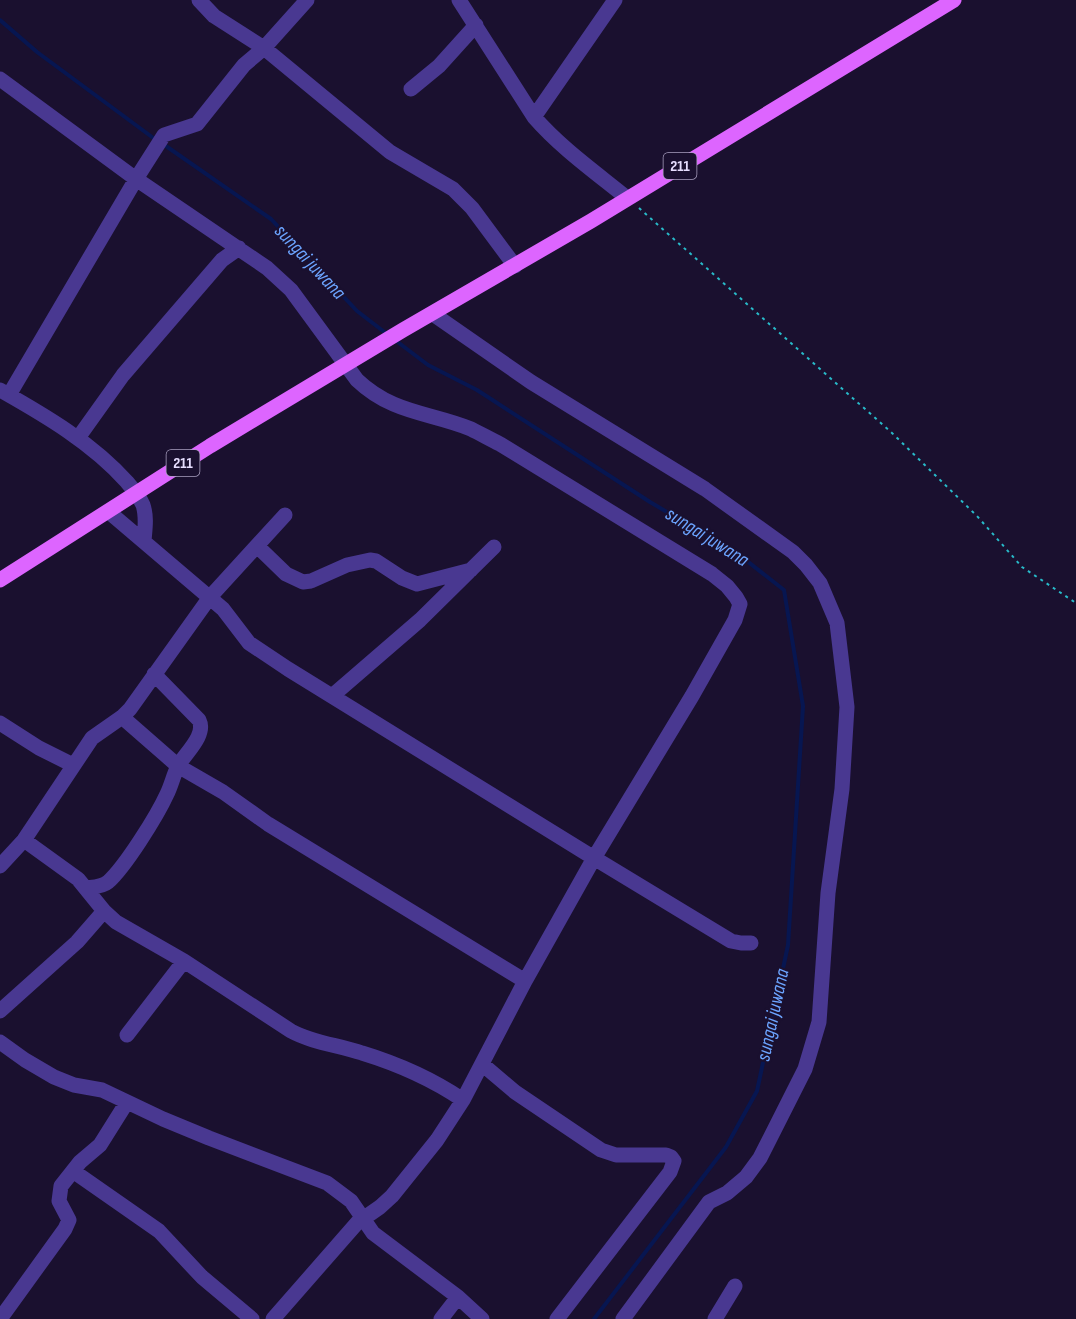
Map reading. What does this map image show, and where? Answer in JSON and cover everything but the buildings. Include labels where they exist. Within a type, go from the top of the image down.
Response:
[{"type":"main road","name":"211","points":[[0,580],[210,446],[515,266],[954,0]]},
{"type":"street","points":[[199,0],[214,16],[264,48],[390,152],[453,189],[472,208],[515,266]]},
{"type":"street","points":[[144,541],[145,514],[136,493],[113,466],[78,438],[4,393],[164,135],[189,129],[196,124],[244,65],[264,48],[307,0]]},
{"type":"street","points":[[459,0],[534,117],[549,134],[627,198]]},
{"type":"street","points":[[534,117],[615,0]]},
{"type":"street","points":[[411,89],[439,66],[476,25]]},
{"type":"street","points":[[0,79],[136,178],[267,268],[291,290],[357,380],[376,395],[416,414],[470,429],[500,444],[712,574],[727,586],[740,604],[735,620],[594,858],[525,981],[464,1100],[437,1140],[392,1196],[380,1208],[363,1218],[273,1319]]},
{"type":"street","points":[[78,438],[123,375],[218,265],[239,248]]},
{"type":"street","points":[[433,314],[531,382],[705,489],[793,552],[820,583],[837,623],[847,707],[842,789],[828,892],[819,1022],[804,1069],[747,1177],[727,1193],[709,1202],[623,1319]]},
{"type":"street","points":[[109,512],[210,597],[231,618],[243,638],[249,643],[594,858],[731,940],[751,943]]},
{"type":"street","points":[[0,866],[24,840],[92,738],[122,717],[210,597],[285,515]]},
{"type":"street","points":[[257,546],[286,574],[303,582],[311,581],[353,563],[370,560],[376,561],[402,578],[417,584],[471,570]]},
{"type":"street","points":[[332,696],[420,620],[494,547]]},
{"type":"street","points":[[86,888],[101,886],[108,882],[130,855],[166,797],[178,766],[197,739],[202,725],[154,674]]},
{"type":"street","points":[[122,717],[178,766],[223,792],[268,824],[525,981]]},
{"type":"street","points":[[0,723],[39,748],[73,765]]},
{"type":"street","points":[[24,840],[72,873],[116,922],[184,961],[299,1035],[397,1065],[427,1078],[464,1100]]},
{"type":"street","points":[[0,1011],[76,942],[104,911]]},
{"type":"street","points":[[127,1035],[184,961]]},
{"type":"street","points":[[0,1042],[54,1077],[74,1085],[102,1090],[219,1143],[327,1184],[351,1201],[373,1233],[458,1297],[482,1319]]},
{"type":"street","points":[[482,1064],[523,1098],[601,1150],[616,1155],[666,1155],[674,1161],[670,1172],[557,1319]]},
{"type":"street","points":[[0,1318],[65,1229],[69,1220],[59,1201],[61,1186],[100,1144],[127,1102]]},
{"type":"street","points":[[73,1171],[159,1231],[202,1277],[252,1319]]},
{"type":"street","points":[[716,1319],[735,1286]]},
{"type":"street","points":[[441,1319],[458,1297]]},
{"type":"path","points":[[627,198],[892,433],[977,516],[1022,567],[1076,603]]},
{"type":"waterway","name":"sungai juwana","points":[[0,20],[37,52],[156,140]]},
{"type":"waterway","name":"sungai juwana","points":[[163,144],[271,219],[357,311],[387,334]]},
{"type":"waterway","name":"sungai juwana","points":[[395,340],[428,365],[477,390],[650,502],[738,554],[784,590],[803,706],[788,945],[757,1091],[726,1147],[594,1319]]}]
